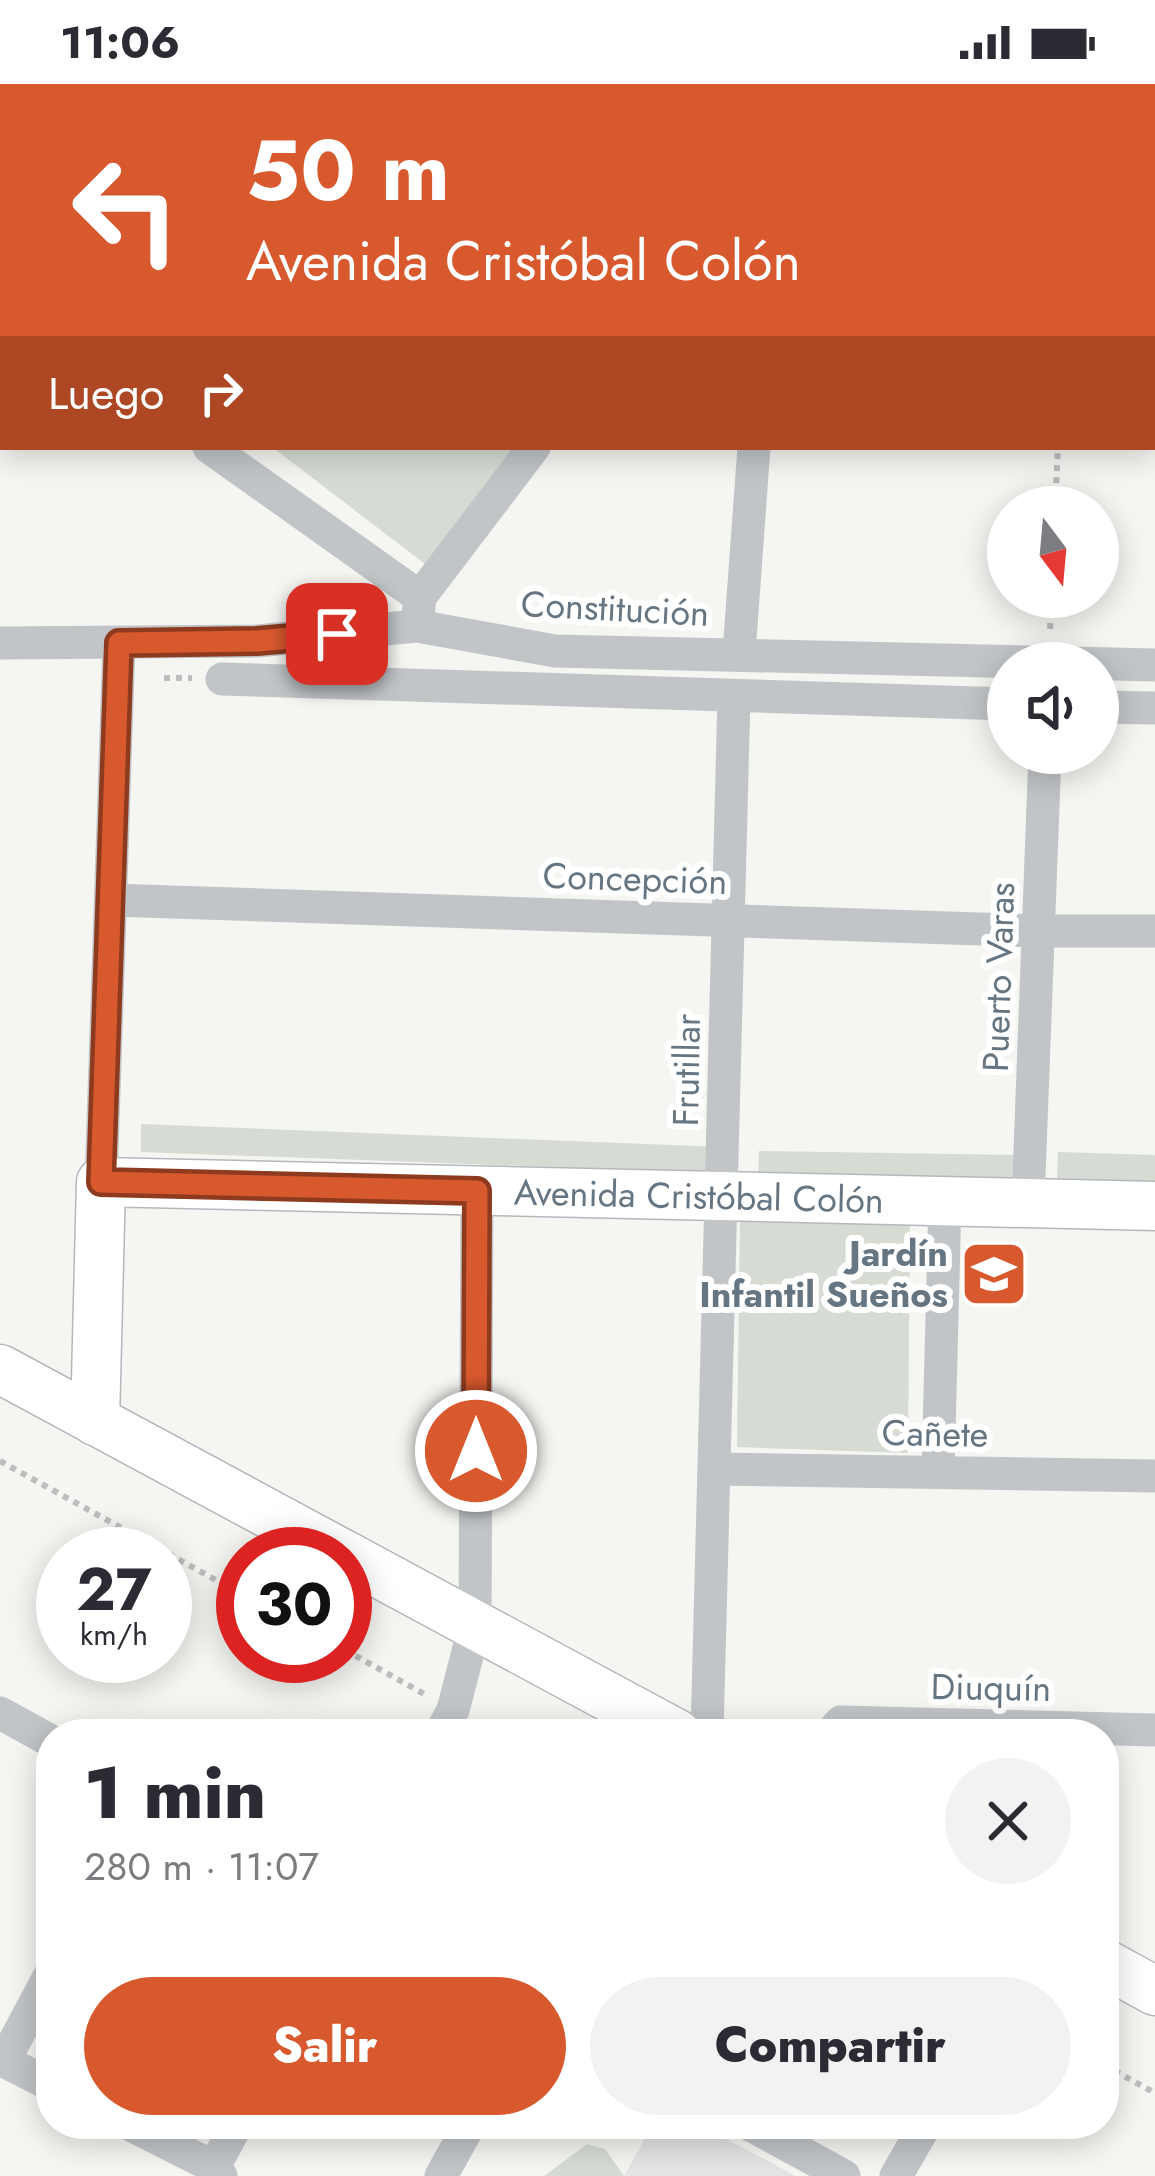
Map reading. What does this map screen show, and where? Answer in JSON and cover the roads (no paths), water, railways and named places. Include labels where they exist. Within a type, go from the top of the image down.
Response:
[{"type":"street","points":[[213,450],[419,612],[532,450]]},
{"type":"street","points":[[740,653],[754,450]]},
{"type":"street","name":"Constitución","points":[[0,643],[118,660],[419,612],[555,651],[987,660]]},
{"type":"street","points":[[95,1420],[118,660]]},
{"type":"street","name":"Constitución","points":[[1119,664],[1155,665]]},
{"type":"street","points":[[222,680],[987,703]]},
{"type":"street","name":"Frutillar","points":[[707,1719],[734,696]]},
{"type":"street","points":[[1119,707],[1155,708]]},
{"type":"street","name":"Puerto Varas","points":[[1028,1203],[1045,774]]},
{"type":"street","name":"Concepción","points":[[112,900],[1155,931]]},
{"type":"street","name":"Avenida Cristóbal Colón","points":[[101,1182],[1155,1206]]},
{"type":"street","points":[[448,1719],[475,1625],[477,1191]]},
{"type":"street","points":[[938,1471],[945,1201]]},
{"type":"street","points":[[0,1370],[294,1527]]},
{"type":"street","name":"Cañete","points":[[714,1469],[1155,1476]]},
{"type":"street","points":[[372,1569],[649,1719]]},
{"type":"street","points":[[0,1713],[36,1733]]},
{"type":"street","name":"Diuquín","points":[[1119,1729],[1155,1730]]},
{"type":"street","points":[[1119,1971],[1155,1991]]},
{"type":"street","points":[[36,2000],[2,2060],[36,2077]]},
{"type":"street","points":[[157,2139],[218,2172],[231,2139]]},
{"type":"street","points":[[441,2176],[462,2139]]},
{"type":"street","points":[[776,2139],[844,2176]]},
{"type":"street","points":[[896,2176],[917,2139]]},
{"type":"place","name":"Jardín Infantil Sueños","points":[[994,1274]]}]
